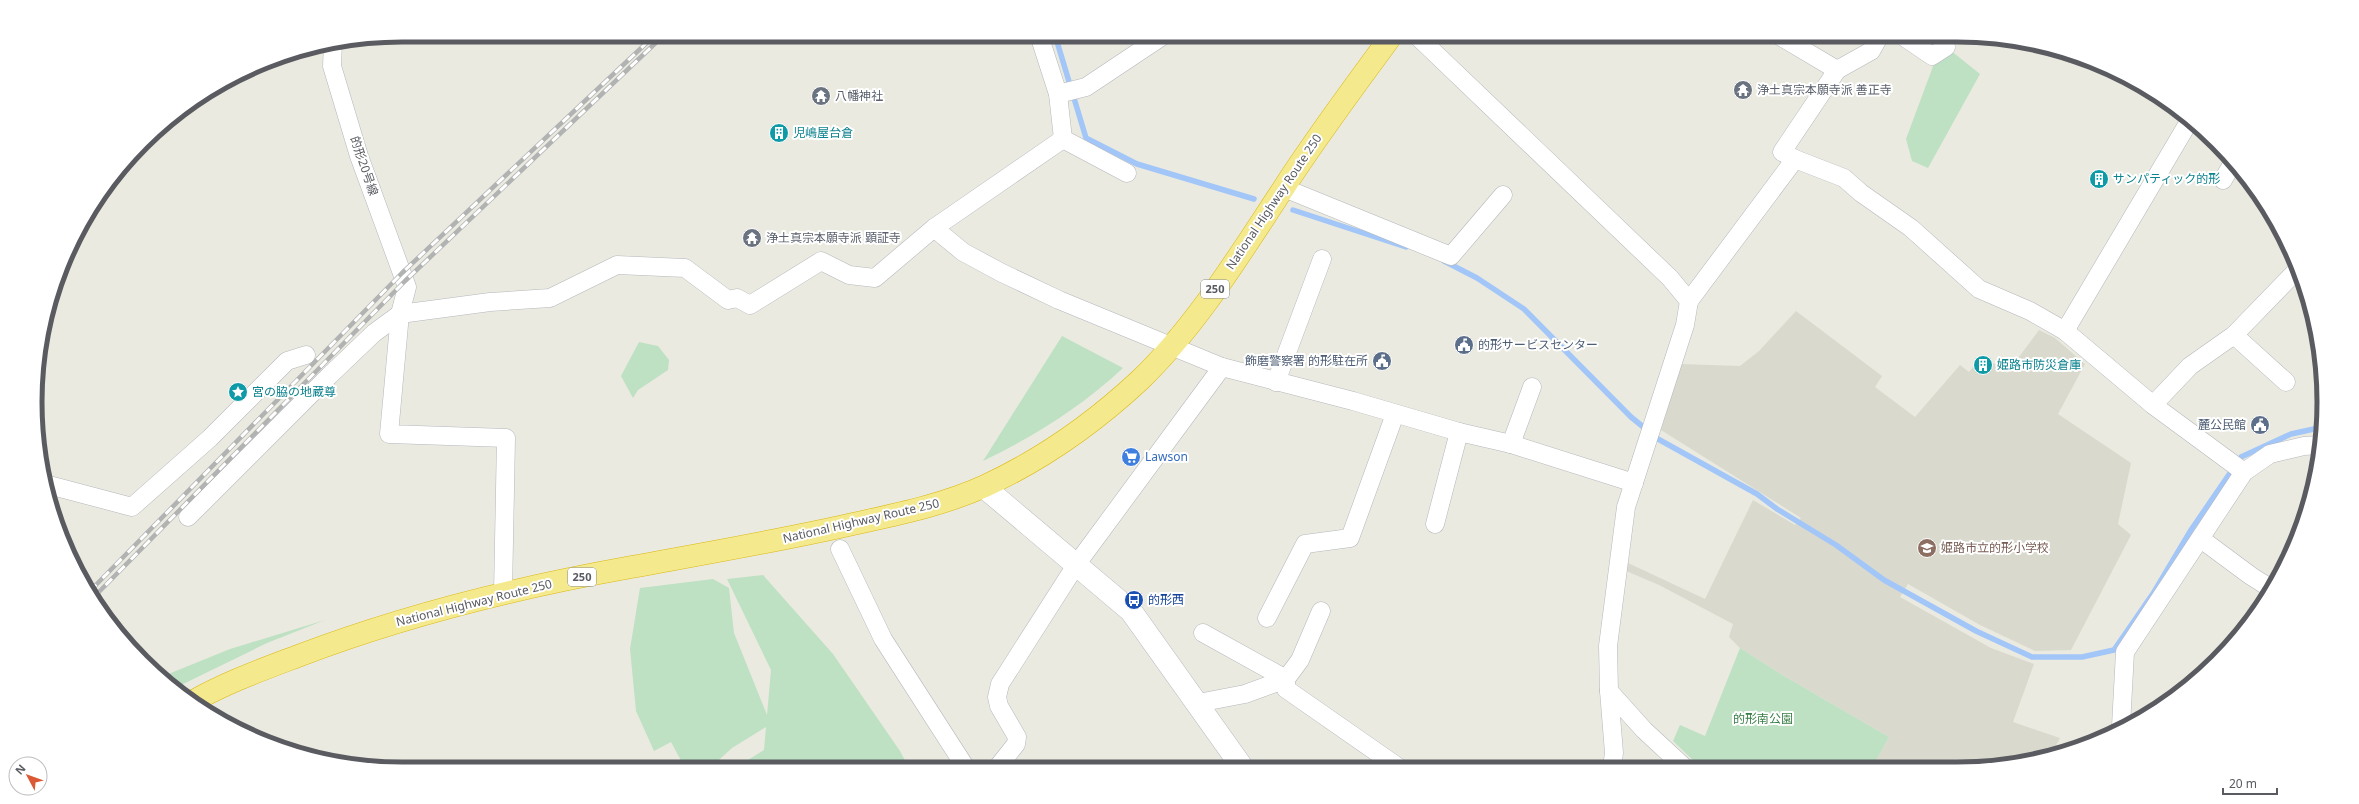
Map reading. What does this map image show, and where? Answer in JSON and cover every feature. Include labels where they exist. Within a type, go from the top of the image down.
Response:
[{"type":"highway","name":"National Highway Route 250","points":[[198,698],[220,686],[358,633],[503,593],[622,568],[730,550],[926,508],[984,487],[1023,467],[1071,436],[1140,380],[1171,346],[1200,312],[1318,136],[1387,42]]},
{"type":"street","points":[[188,517],[329,376],[374,333],[400,314],[490,302],[550,298],[617,265],[685,268],[728,300],[737,298],[750,305],[822,261],[849,275],[875,278],[934,228],[1062,139],[1067,92],[1042,42]]},
{"type":"street","points":[[1067,92],[1086,87],[1154,42]]},
{"type":"street","points":[[1423,42],[1670,278],[1689,301]]},
{"type":"street","points":[[1790,42],[1837,70]]},
{"type":"street","points":[[1876,42],[1871,51],[1837,70],[1782,152],[1795,159],[1844,178],[1861,193],[1911,228],[1979,289],[2030,311],[2065,331],[2153,405],[2244,472]]},
{"type":"street","points":[[1911,42],[1932,56],[1946,47]]},
{"type":"street","name":"的形20号線","points":[[333,49],[332,66],[357,148],[407,287],[400,314]]},
{"type":"street","points":[[2065,331],[2187,125]]},
{"type":"street","points":[[1062,139],[1127,173]]},
{"type":"street","points":[[1613,762],[1614,753],[1609,691],[1609,638],[1626,507],[1686,325],[1689,301],[1795,159]]},
{"type":"street","points":[[2222,180],[2230,167]]},
{"type":"street","points":[[1284,188],[1451,256],[1503,195]]},
{"type":"street","points":[[934,228],[963,252],[1002,273],[1222,367],[1459,432],[1512,444],[1634,483]]},
{"type":"street","points":[[1276,382],[1322,260]]},
{"type":"street","points":[[2153,405],[2190,366],[2234,335],[2294,274]]},
{"type":"street","points":[[400,314],[389,434],[506,438],[503,593]]},
{"type":"street","points":[[2234,335],[2286,382]]},
{"type":"street","points":[[52,486],[132,507],[210,438],[287,361],[306,355]]},
{"type":"street","points":[[1002,762],[1016,744],[1017,736],[999,706],[997,697],[1000,684],[1076,565],[1222,367]]},
{"type":"street","points":[[1512,444],[1532,387]]},
{"type":"street","points":[[1267,618],[1305,544],[1350,538],[1395,414]]},
{"type":"street","points":[[1435,524],[1459,432]]},
{"type":"street","points":[[2121,722],[2125,652],[2244,472],[2270,454],[2304,446],[2314,445]]},
{"type":"street","points":[[984,487],[1131,611],[1239,762]]},
{"type":"street","points":[[2201,539],[2267,586]]},
{"type":"street","points":[[840,549],[882,639],[962,762]]},
{"type":"street","points":[[1198,704],[1246,694],[1286,679],[1300,660],[1322,611]]},
{"type":"street","points":[[1203,633],[1286,679]]},
{"type":"street","points":[[1286,679],[1286,689],[1391,762]]},
{"type":"street","points":[[1609,691],[1644,730],[1680,762]]},
{"type":"shaded area","name":"姫路市立的形小学校","points":[[1796,311],[1882,376],[1875,387],[1915,417],[1960,365],[1969,372],[1982,355],[2007,373],[2039,330],[2055,338],[2085,364],[2058,414],[2131,463],[2118,524],[2131,535],[2071,650],[2035,651],[1980,625],[1908,584],[1900,597],[1991,648],[2034,664],[2013,722],[2060,738],[2054,749],[2004,759],[1981,761],[1875,762],[1889,737],[1784,676],[1740,648],[1729,637],[1733,624],[1659,585],[1626,571],[1626,562],[1705,599],[1753,500],[1795,525],[1801,518],[1661,430],[1681,364],[1740,366],[1759,351]]},
{"type":"green space","points":[[1950,50],[1980,74],[1928,168],[1912,161],[1906,139],[1935,61]]},
{"type":"green space","points":[[1062,336],[1123,368],[1091,395],[1057,420],[983,461]]},
{"type":"green space","points":[[639,342],[658,346],[669,360],[668,370],[638,390],[633,398],[621,376]]},
{"type":"green space","points":[[763,575],[833,654],[900,751],[906,762],[745,762],[764,750],[766,727],[732,748],[717,762],[682,762],[671,742],[654,751],[636,711],[630,649],[640,588],[713,579],[729,588],[734,633],[767,715],[771,670],[727,579]]},
{"type":"green space","points":[[325,620],[267,643],[180,686],[167,675],[230,649]]},
{"type":"green space","name":"的形南公園","points":[[1740,648],[1784,676],[1889,737],[1875,762],[1695,762],[1673,741],[1680,725],[1705,736]]},
{"type":"waterway","points":[[1057,42],[1086,138],[1137,164],[1254,199]]},
{"type":"waterway","points":[[1293,210],[1406,247]]},
{"type":"waterway","points":[[1444,261],[1477,278],[1524,309],[1631,417],[1658,439],[1757,494],[1777,509],[1836,545],[1884,580],[1976,631],[2032,657],[2082,657],[2114,650],[2154,592],[2191,530],[2241,457],[2291,434],[2316,429]]},
{"type":"railway","points":[[94,587],[402,273],[648,42]]},
{"type":"railway","points":[[97,593],[405,281],[657,42]]},
{"type":"place","name":"浄土真宗本願寺派 善正寺","points":[[1743,90]]},
{"type":"place","name":"八幡神社","points":[[821,96]]},
{"type":"place","name":"児嶋屋台倉","points":[[779,133]]},
{"type":"place","name":"サンパティック的形","points":[[2099,179]]},
{"type":"place","name":"浄土真宗本願寺派 顕証寺","points":[[752,238]]},
{"type":"place","name":"的形サービスセンター","points":[[1464,345]]},
{"type":"place","name":"飾磨警察署 的形駐在所","points":[[1382,361]]},
{"type":"place","name":"姫路市防災倉庫","points":[[1983,365]]},
{"type":"place","name":"宮の脇の地蔵尊","points":[[238,392]]},
{"type":"place","name":"麓公民館","points":[[2260,425]]},
{"type":"place","name":"Lawson","points":[[1131,457]]},
{"type":"place","name":"姫路市立的形小学校","points":[[1927,548]]},
{"type":"place","name":"的形西","points":[[1134,600]]}]
